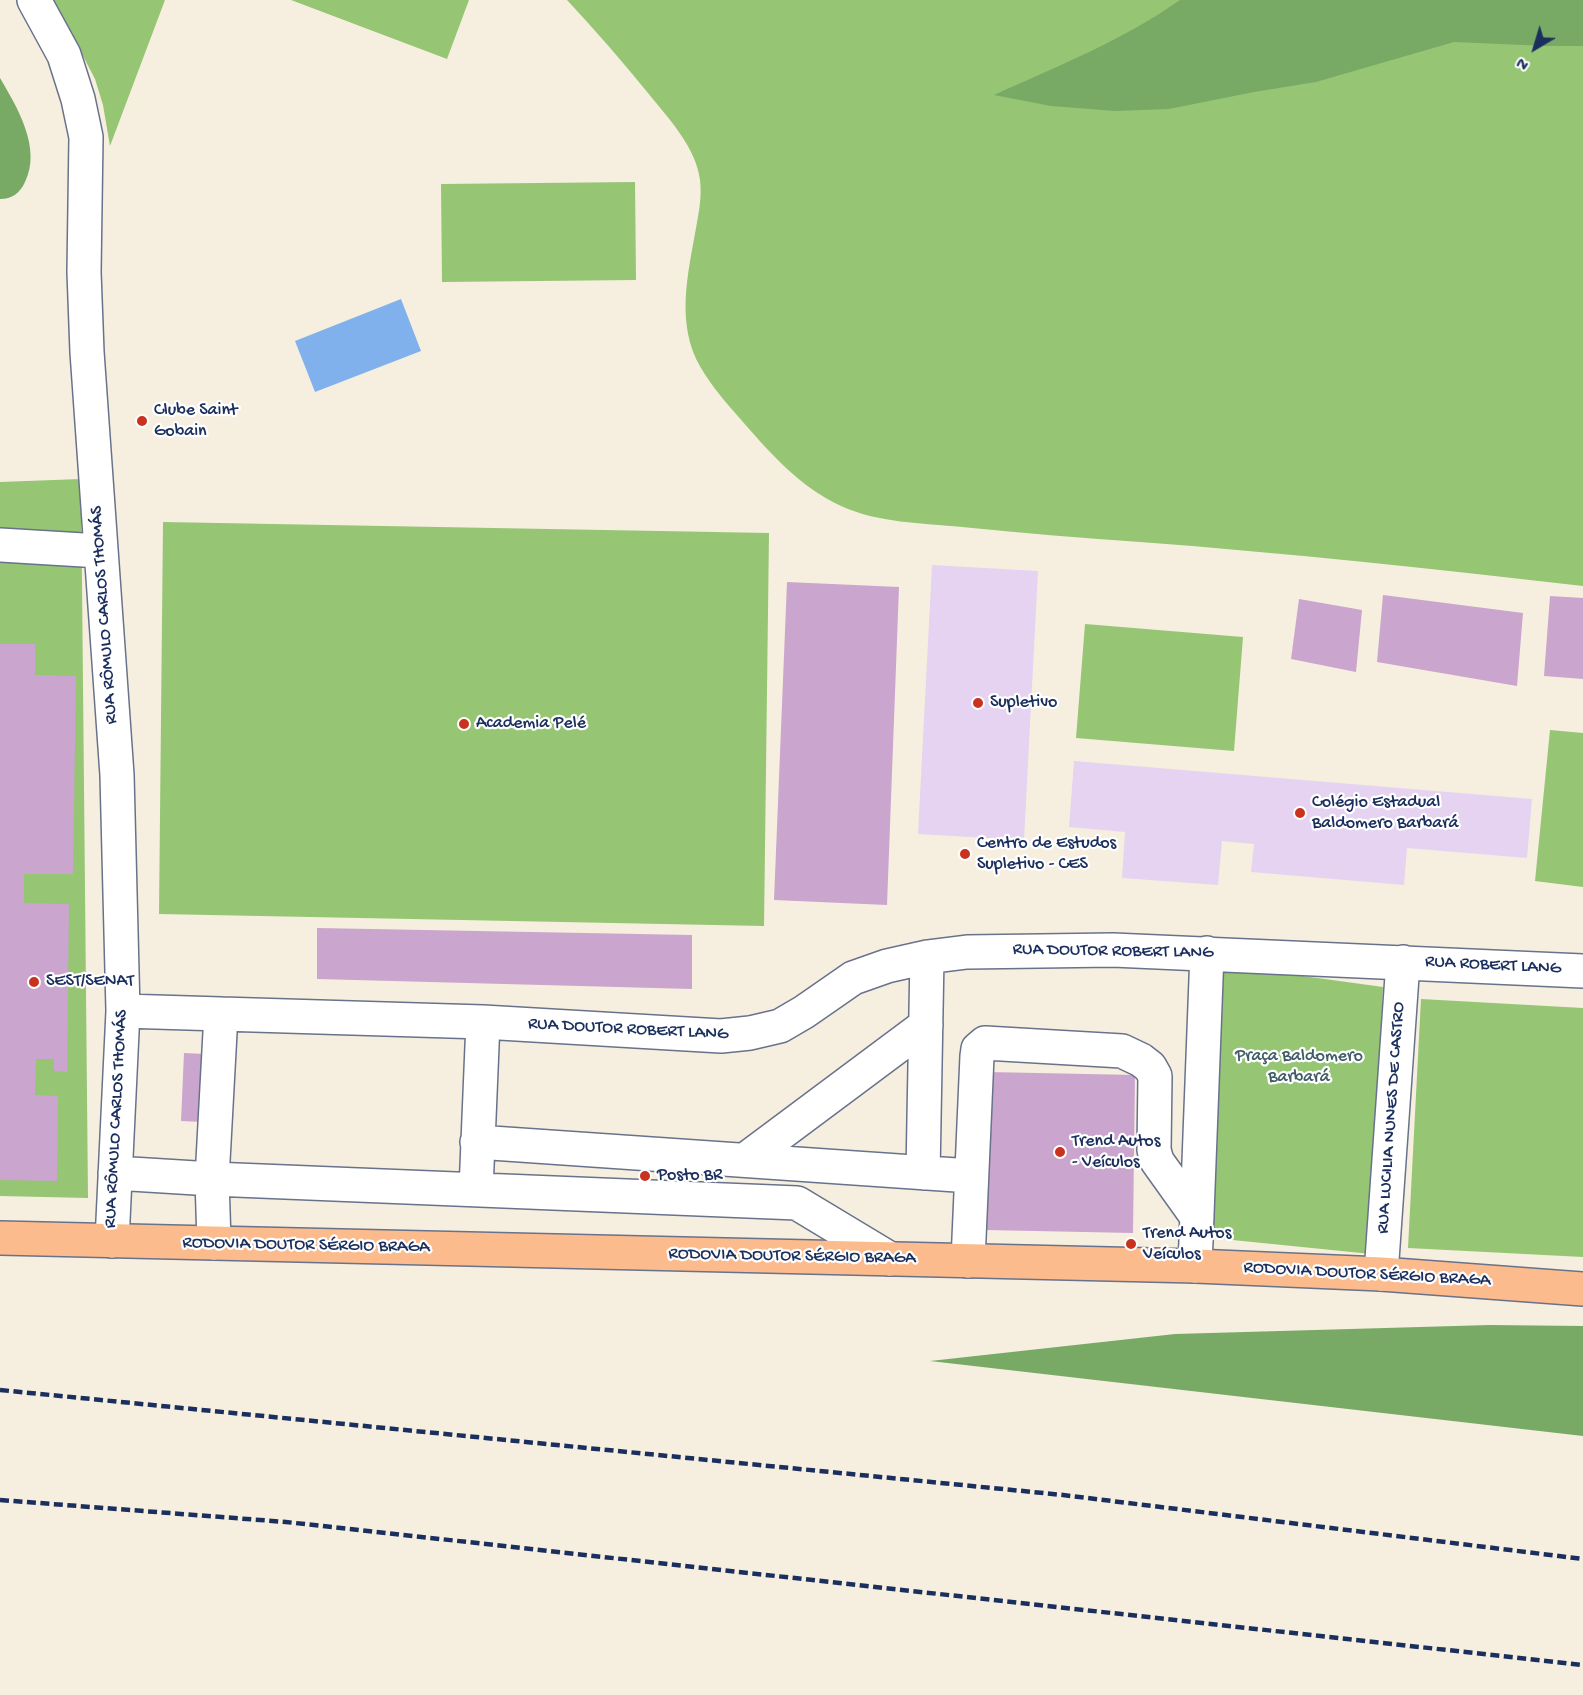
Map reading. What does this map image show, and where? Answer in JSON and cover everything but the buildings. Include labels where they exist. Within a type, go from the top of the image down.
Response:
[{"type":"main road","name":"RODOVIA DOUTOR SÉRGIO BRAGA","points":[[0,1238],[1195,1266],[1381,1274],[1583,1289]]},
{"type":"street","name":"RUA RÔMULO CARLOS THOMÁS","points":[[34,0],[64,55],[78,99],[86,137],[84,272],[87,352],[117,775],[123,1011],[112,1241]]},
{"type":"street","points":[[0,545],[100,551]]},
{"type":"street","name":"RUA DOUTOR ROBERT LANG","points":[[123,1011],[483,1022],[721,1036],[750,1034],[780,1026],[853,978],[887,966],[927,957],[967,952],[1037,949],[1208,953],[1403,962]]},
{"type":"street","points":[[1195,1266],[1208,953]]},
{"type":"street","points":[[923,1173],[927,957]]},
{"type":"street","name":"RUA ROBERT LANG","points":[[1403,962],[1583,971]]},
{"type":"street","name":"RUA LUCILIA NUNES DE CASTRO","points":[[1381,1274],[1403,962]]},
{"type":"street","points":[[214,1244],[212,1179],[221,1014]]},
{"type":"street","points":[[476,1190],[483,1022]]},
{"type":"street","points":[[745,1160],[926,1025]]},
{"type":"street","points":[[968,1261],[976,1056],[981,1045],[990,1042],[1122,1051],[1141,1060],[1153,1071],[1155,1077],[1155,1156],[1159,1165],[1197,1217]]},
{"type":"street","points":[[477,1142],[971,1176]]},
{"type":"street","points":[[115,1173],[797,1203],[890,1259]]},
{"type":"shaded area","name":"Supletivo","points":[[932,565],[1038,571],[1024,840],[918,834]]},
{"type":"shaded area","name":"Colégio Estadual Baldomero Barbará","points":[[1074,761],[1532,799],[1527,858],[1407,848],[1404,885],[1251,872],[1254,844],[1222,841],[1218,885],[1122,878],[1125,832],[1069,827]]},
{"type":"green space","points":[[54,0],[165,0],[110,146],[103,105],[95,79]]},
{"type":"green space","points":[[291,0],[469,0],[447,59]]},
{"type":"green space","points":[[567,0],[1583,0],[1583,586],[1306,556],[900,521],[855,512],[812,490],[776,458],[754,434],[701,368],[688,334],[686,316],[687,281],[700,198],[700,180],[693,156],[672,123]]},
{"type":"green space","points":[[1180,0],[1583,0],[1583,46],[1454,42],[1316,82],[1169,109],[1115,111],[1051,106],[994,95],[1113,40]]},
{"type":"green space","points":[[0,78],[20,115],[31,155],[30,169],[21,189],[12,197],[4,199],[0,199]]},
{"type":"green space","points":[[635,182],[636,280],[442,282],[441,184]]},
{"type":"green space","points":[[81,479],[88,1198],[0,1196],[0,482]]},
{"type":"green space","name":"Academia Pelé","points":[[163,522],[769,533],[764,926],[159,914]]},
{"type":"green space","points":[[1085,624],[1243,637],[1234,751],[1076,738]]},
{"type":"green space","points":[[1550,730],[1583,733],[1583,887],[1535,881]]},
{"type":"green space","name":"Praça Baldomero Barbará","points":[[1223,965],[1383,987],[1371,1254],[1213,1238]]},
{"type":"green space","points":[[1421,999],[1583,1008],[1583,1257],[1408,1248]]},
{"type":"green space","points":[[1490,1325],[1583,1326],[1583,1436],[930,1361],[1175,1334]]},
{"type":"water","points":[[401,299],[421,351],[315,392],[295,341]]},
{"type":"railway","points":[[0,1390],[1063,1495],[1583,1559]]},
{"type":"railway","points":[[0,1500],[286,1522],[1583,1665]]},
{"type":"place","name":"Clube Saint Gobain","points":[[142,421]]},
{"type":"place","name":"Supletivo","points":[[978,703]]},
{"type":"place","name":"Academia Pelé","points":[[464,724]]},
{"type":"place","name":"Colégio Estadual Baldomero Barbará","points":[[1300,813]]},
{"type":"place","name":"Centro de Estudos Supletivo - CES","points":[[965,854]]},
{"type":"place","name":"SEST/SENAT","points":[[34,982]]},
{"type":"place","name":"Trend Autos - Veículos","points":[[1060,1152]]},
{"type":"place","name":"Posto BR","points":[[645,1176]]},
{"type":"place","name":"Trend Autos Veículos","points":[[1131,1244]]}]
